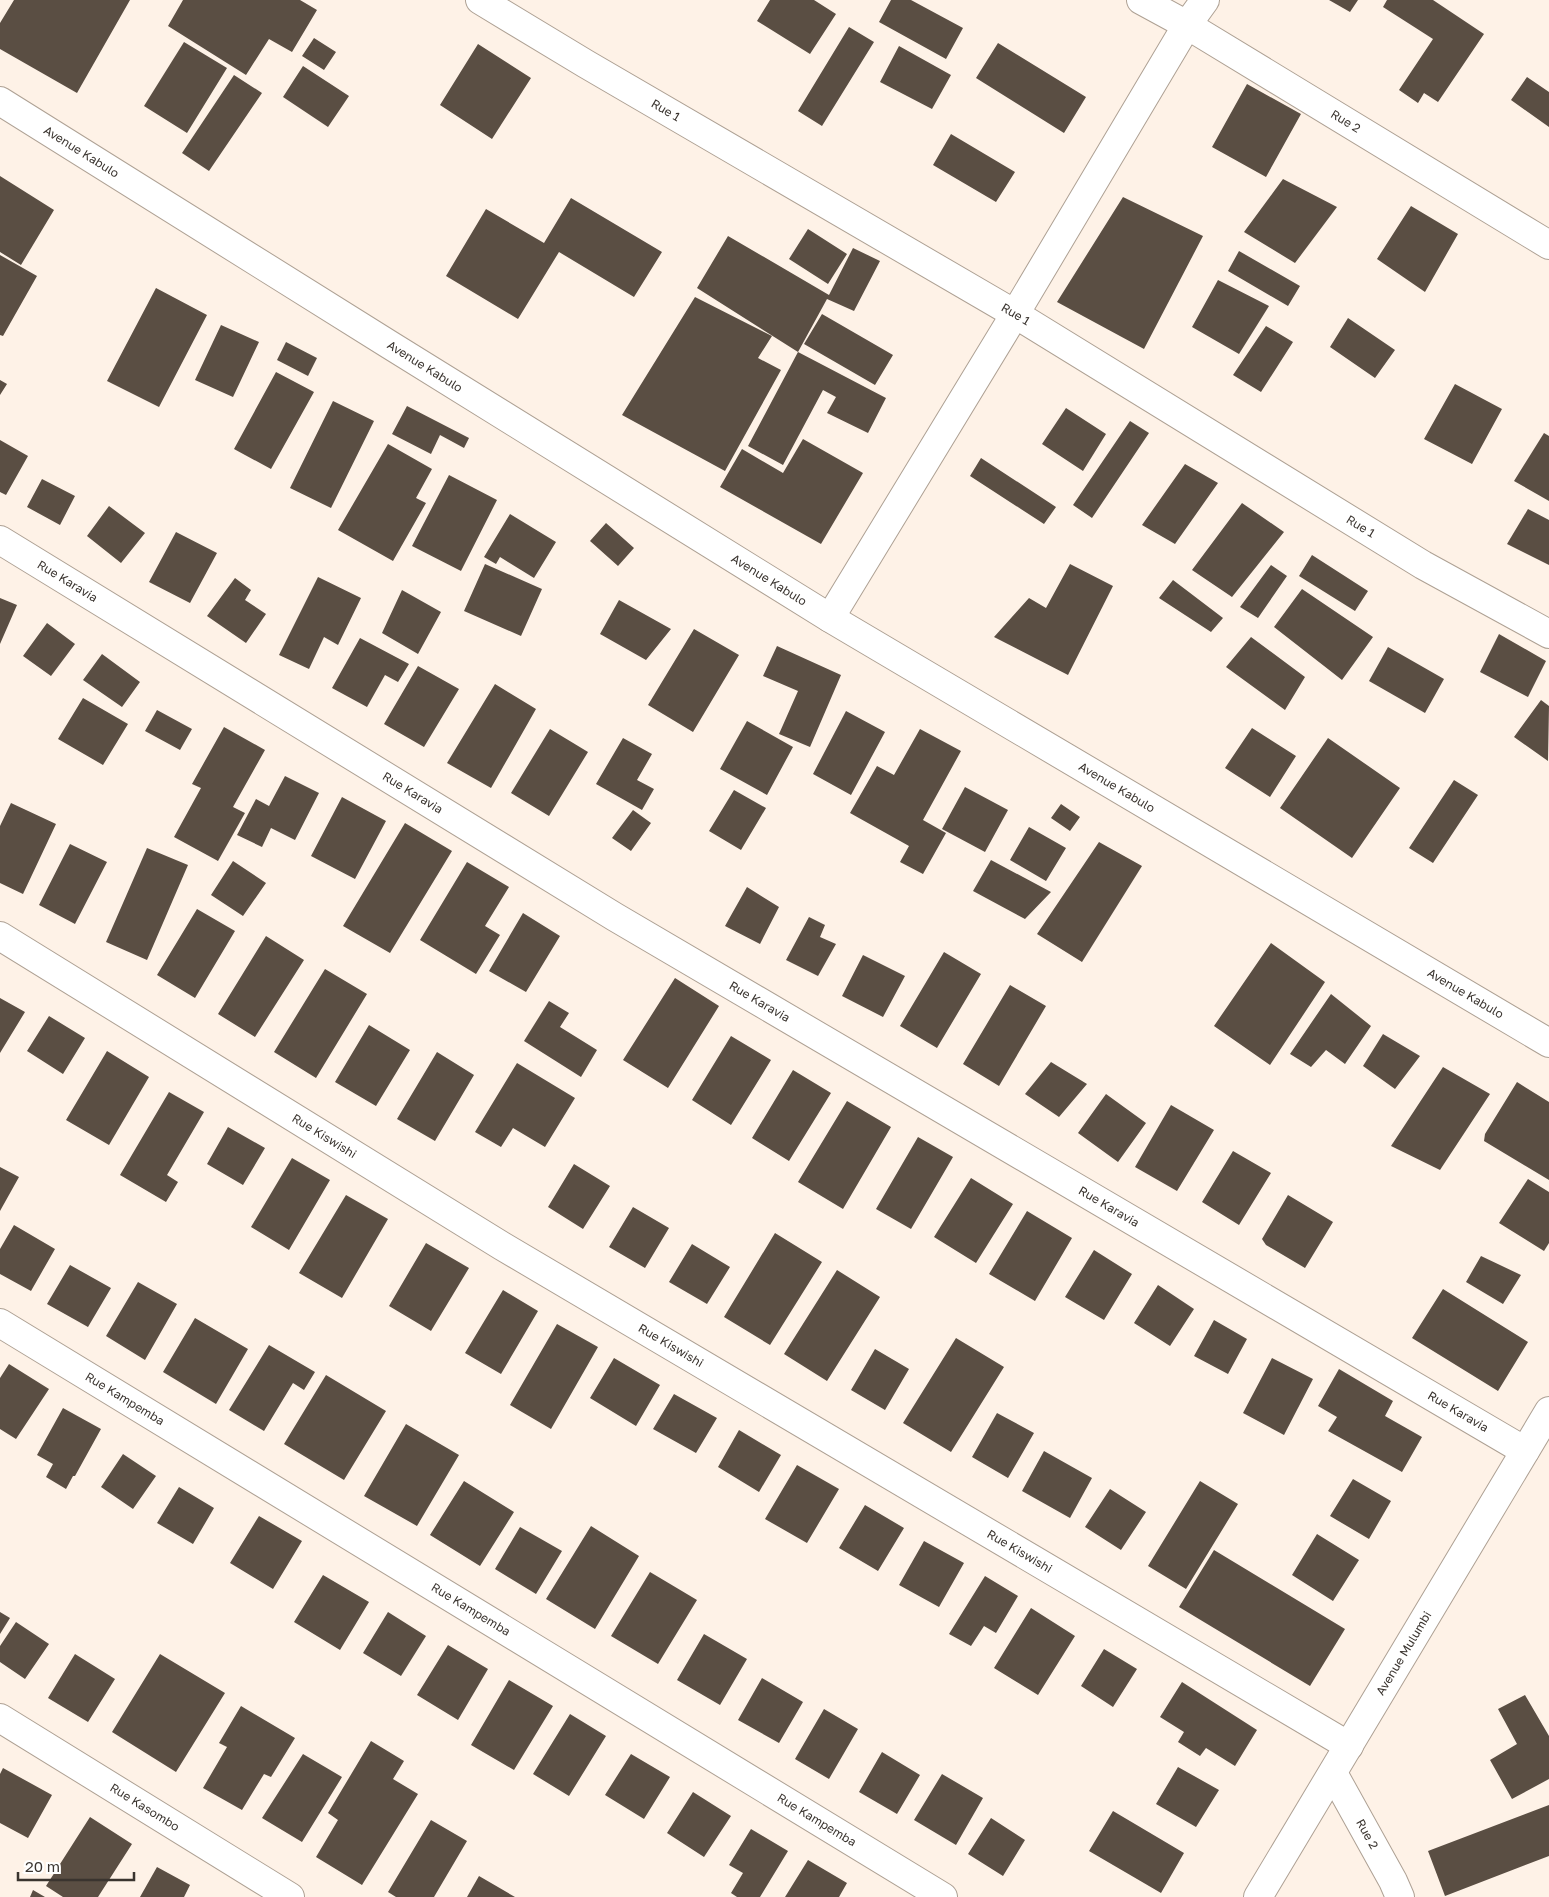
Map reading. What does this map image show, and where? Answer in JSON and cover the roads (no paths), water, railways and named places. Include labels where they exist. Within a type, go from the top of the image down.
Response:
[{"type":"street","name":"Rue 1","points":[[480,0],[594,69],[1015,314],[1423,565],[1549,634]]},
{"type":"street","name":"Rue 2","points":[[1140,0],[1187,25],[1549,246]]},
{"type":"street","points":[[830,618],[1015,314],[1187,25],[1205,0]]},
{"type":"street","name":"Avenue Kabulo","points":[[0,101],[390,346],[830,618],[1549,1043]]},
{"type":"street","name":"Rue Karavia","points":[[0,540],[616,917],[1525,1451]]},
{"type":"street","name":"Rue Kiswishi","points":[[0,936],[502,1246],[1349,1746]]},
{"type":"street","name":"Rue Kampemba","points":[[0,1323],[942,1897]]},
{"type":"street","name":"Avenue Mulumbi","points":[[1258,1897],[1549,1411]]},
{"type":"street","name":"Rue Kasombo","points":[[0,1718],[290,1897]]},
{"type":"street","name":"Rue 2","points":[[1333,1773],[1394,1881],[1400,1897]]}]
